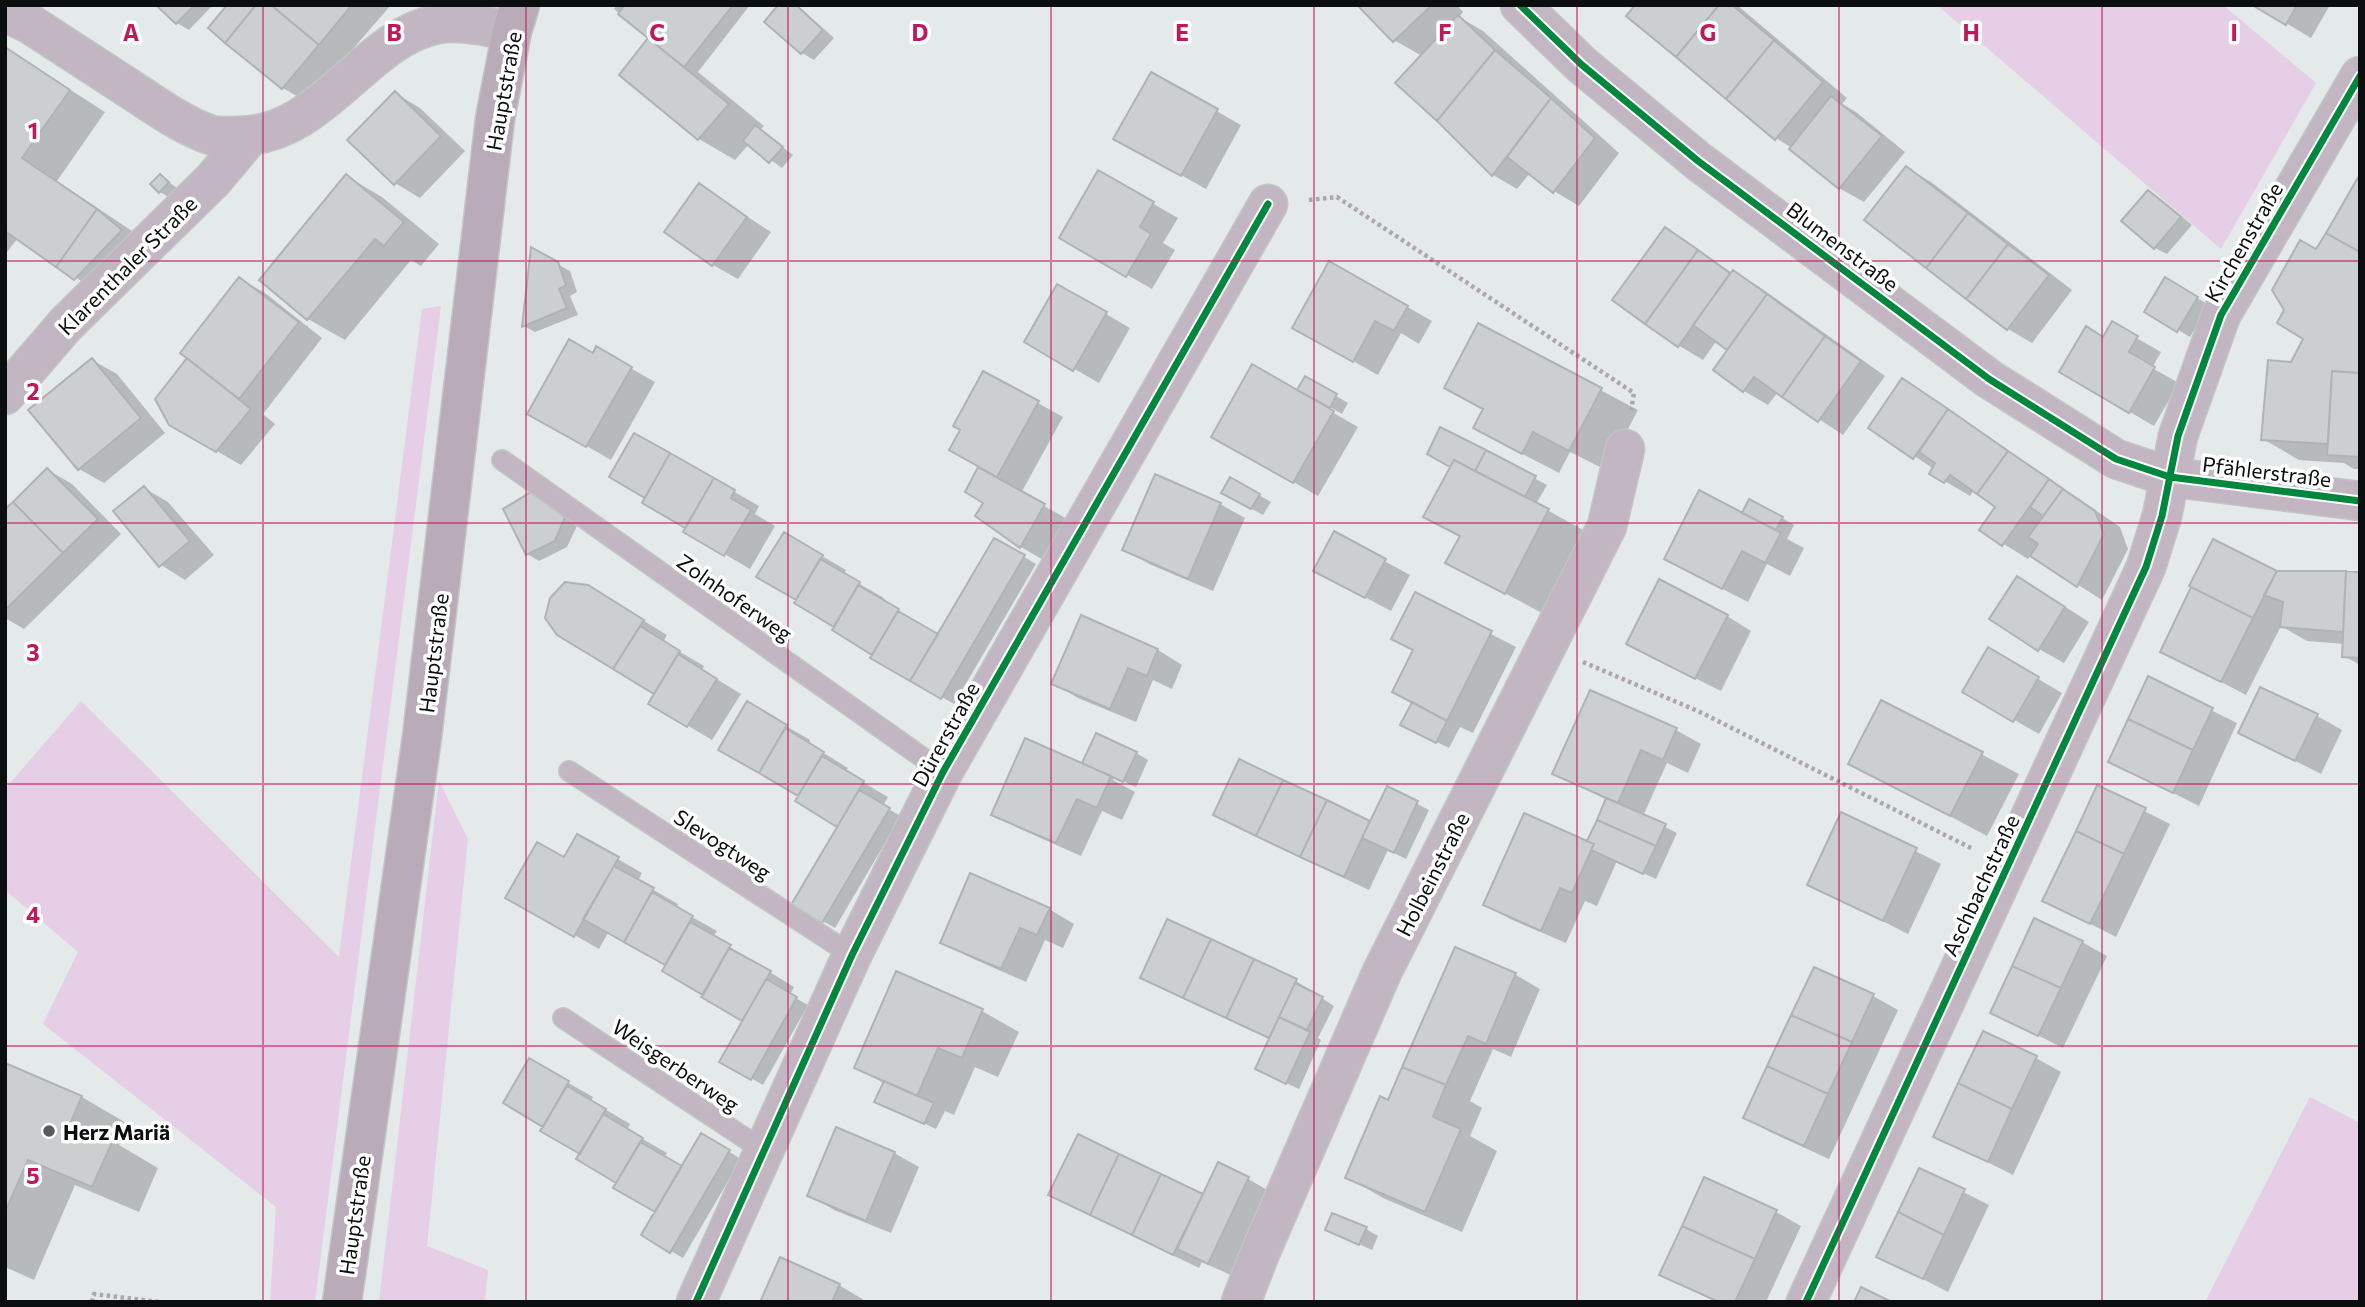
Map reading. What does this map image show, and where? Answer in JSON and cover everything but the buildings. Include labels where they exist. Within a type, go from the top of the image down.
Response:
[{"type":"main road","name":"Hauptstraße","points":[[342,1302],[422,737],[495,119],[516,18]]},
{"type":"street","name":"Blumenstraße","points":[[1520,5],[1582,65],[1698,161],[1989,379],[2116,459],[2170,477]]},
{"type":"street","points":[[5,12],[30,24],[178,120],[214,136],[250,136],[282,128],[321,103],[387,49],[409,35],[437,24],[516,18]]},
{"type":"street","name":"Kirchenstraße","points":[[2170,477],[2178,436],[2221,315],[2360,76]]},
{"type":"street","name":"Klarenthaler Straße","points":[[5,395],[66,324],[213,180],[250,136]]},
{"type":"street","name":"Dürerstraße","points":[[696,1302],[852,955],[943,772],[1268,204]]},
{"type":"street","name":"Holbeinstraße","points":[[1241,1302],[1382,972],[1607,526],[1625,449]]},
{"type":"street","name":"Pfählerstraße","points":[[2170,477],[2360,501]]},
{"type":"street","name":"Aschbachstraße","points":[[1806,1302],[2146,567],[2162,516],[2170,477]]},
{"type":"lane","name":"Zolnhoferweg","points":[[502,460],[943,772]]},
{"type":"lane","name":"Slevogtweg","points":[[569,771],[852,955]]},
{"type":"lane","name":"Weisgerberweg","points":[[563,1018],[763,1150]]},
{"type":"path","points":[[1337,197],[1634,393]]},
{"type":"path","points":[[1547,646],[1700,712],[1973,849]]},
{"type":"path","points":[[92,1302],[94,1294],[159,1302]]},
{"type":"shaded area","points":[[1937,5],[2223,5],[2316,83],[2221,249]]},
{"type":"shaded area","points":[[441,306],[315,1302],[270,1302],[276,1207],[43,1024],[78,952],[5,890],[5,789],[81,701],[339,957],[422,309]]},
{"type":"shaded area","points":[[439,781],[468,839],[427,1246],[488,1270],[485,1302],[379,1302]]},
{"type":"shaded area","points":[[2310,1097],[2360,1123],[2360,1302],[2205,1302]]},
{"type":"cycle path","points":[[1520,5],[1582,65],[1698,161],[1989,379],[2116,459],[2170,477],[2360,501]]},
{"type":"cycle path","points":[[1806,1302],[2146,567],[2162,516],[2178,436],[2221,315],[2360,76]]},
{"type":"cycle path","points":[[696,1302],[852,955],[943,772],[1268,204]]},
{"type":"place","name":"Herz Mariä","points":[[49,1131]]}]
